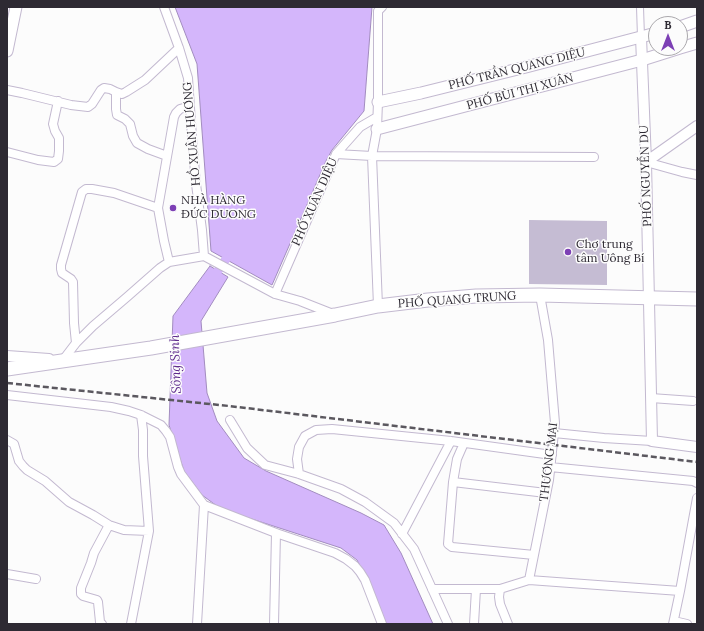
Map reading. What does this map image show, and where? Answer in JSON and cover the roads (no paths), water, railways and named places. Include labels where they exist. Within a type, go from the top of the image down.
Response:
[{"type":"main road","points":[[7,51],[16,7]]},
{"type":"main road","name":"PHỐ TRẦN QUANG DIỆU","points":[[378,102],[526,67],[648,35]]},
{"type":"main road","name":"PHỐ BÙI THỊ XUÂN","points":[[377,129],[655,56]]},
{"type":"main road","name":"PHỐ QUANG TRUNG","points":[[7,369],[150,348],[378,306],[428,300],[476,296],[540,295],[697,299]]},
{"type":"street","name":"HỒ XUÂN HƯƠNG","points":[[164,7],[188,78],[195,176],[204,256]]},
{"type":"street","points":[[378,306],[372,156],[378,117],[378,11],[382,7]]},
{"type":"street","name":"PHỐ NGUYỄN DU","points":[[640,7],[646,162],[652,441]]},
{"type":"street","points":[[7,90],[75,106],[88,107],[104,88],[122,94],[145,80],[179,48]]},
{"type":"street","points":[[116,92],[117,115],[125,119],[130,124],[133,136],[138,143],[148,149],[167,156]]},
{"type":"street","points":[[7,152],[38,160],[54,162],[58,159],[58,138],[53,124],[58,101]]},
{"type":"street","points":[[169,262],[158,208],[174,117],[176,112],[180,109],[190,106]]},
{"type":"street","name":"PHỐ XUÂN DIỆU","points":[[275,294],[336,154],[360,127],[378,117]]},
{"type":"street","points":[[646,162],[697,126]]},
{"type":"street","name":"PHỐ BÙI THỊ XUÂN","points":[[360,127],[377,129]]},
{"type":"street","points":[[336,154],[372,156],[594,157]]},
{"type":"street","points":[[646,162],[697,175]]},
{"type":"street","points":[[76,343],[73,282],[62,273],[61,265],[82,192],[86,189],[92,188],[114,193],[158,208]]},
{"type":"street","points":[[7,356],[63,360],[76,343],[93,326],[160,268],[169,262],[204,256],[275,294],[335,314]]},
{"type":"street","name":"THƯƠNG MẠI","points":[[529,580],[546,494],[555,423],[548,340],[540,295]]},
{"type":"street","points":[[7,395],[111,407],[141,415],[161,425],[170,437],[181,474],[204,506],[346,559],[355,566],[365,580],[382,624]]},
{"type":"street","points":[[651,398],[693,401]]},
{"type":"street","points":[[131,624],[149,531],[141,415]]},
{"type":"street","points":[[230,420],[247,448],[265,465],[299,474],[341,489],[365,502],[394,523],[414,549],[448,624]]},
{"type":"street","points":[[299,474],[297,459],[299,447],[305,436],[316,430],[332,429],[451,441],[552,456]]},
{"type":"street","points":[[554,433],[652,441],[697,447]]},
{"type":"street","points":[[7,440],[14,444],[19,461],[27,470],[45,481],[69,502],[94,515],[108,525],[124,530],[149,531]]},
{"type":"street","points":[[402,534],[451,441]]},
{"type":"street","points":[[464,443],[457,459],[453,482],[448,544],[450,546],[534,556]]},
{"type":"street","points":[[550,466],[693,481],[697,483]]},
{"type":"street","points":[[453,482],[546,494]]},
{"type":"street","points":[[687,624],[673,622],[697,498]]},
{"type":"street","points":[[197,624],[204,506]]},
{"type":"street","points":[[102,624],[100,622],[97,600],[83,596],[81,594],[81,588],[94,553],[108,525]]},
{"type":"street","points":[[274,624],[276,533]]},
{"type":"street","points":[[7,574],[36,579]]},
{"type":"street","points":[[432,589],[500,589],[529,580],[680,591]]},
{"type":"street","points":[[474,624],[476,589]]},
{"type":"street","points":[[500,589],[500,604],[508,624]]},
{"type":"water","points":[[175,7],[372,7],[364,111],[332,150],[326,161],[272,285],[211,251],[197,64]]},
{"type":"water","points":[[210,266],[228,277],[201,321],[207,393],[217,421],[244,458],[266,471],[361,513],[384,525],[401,553],[433,624],[383,624],[365,576],[357,560],[341,548],[221,509],[202,495],[184,471],[169,425],[173,316]]},
{"type":"waterway","name":"Sông Sinh","points":[[211,281],[226,259]]},
{"type":"railway","points":[[7,383],[229,406],[697,462]]},
{"type":"place","name":"NHÀ HÀNG ĐỨC DUONG","points":[[173,208]]},
{"type":"place","name":"Chợ trung tâm Uông Bí","points":[[568,252]]}]
